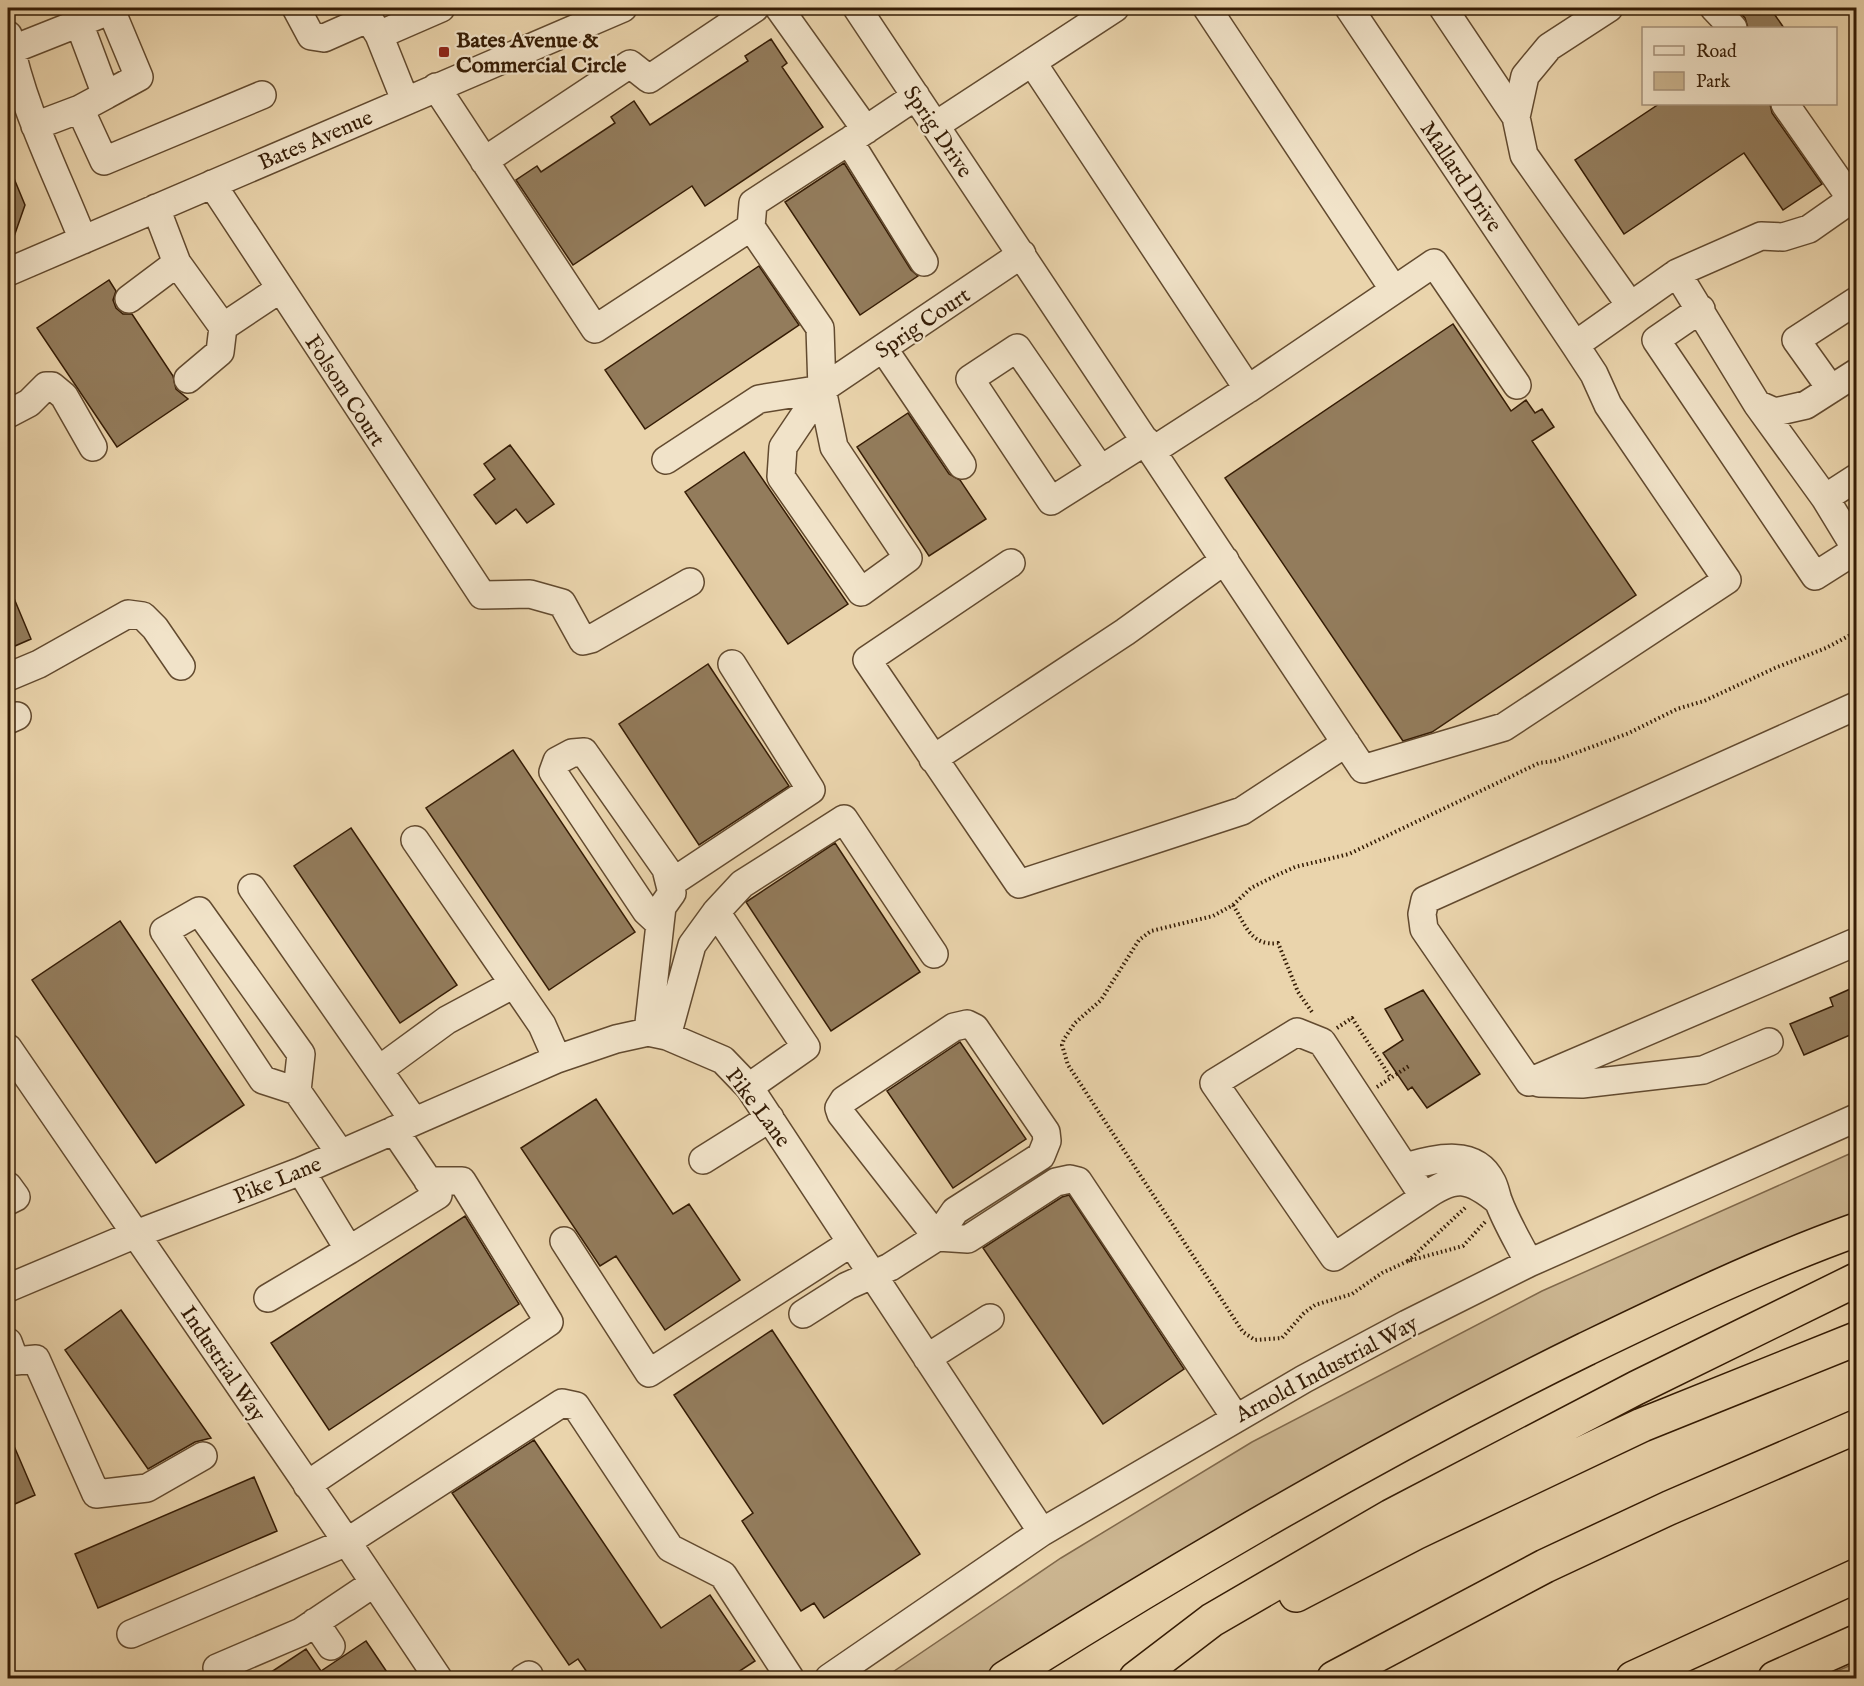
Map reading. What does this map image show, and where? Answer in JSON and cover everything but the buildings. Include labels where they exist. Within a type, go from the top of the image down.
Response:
[{"type":"highway","points":[[1005,1678],[1160,1582],[1395,1447],[1514,1384],[1676,1306],[1857,1230]]},
{"type":"highway","points":[[1136,1678],[1212,1620],[1391,1516],[1636,1388],[1857,1280]]},
{"type":"highway","points":[[1152,1678],[1302,1592],[1528,1478],[1642,1425],[1857,1339]]},
{"type":"highway","points":[[1334,1678],[1545,1566],[1670,1508],[1857,1427]]},
{"type":"highway","points":[[1633,1678],[1857,1576]]},
{"type":"highway","points":[[1775,1678],[1857,1642]]},
{"type":"street","points":[[296,8],[311,36],[324,38],[369,20],[441,8]]},
{"type":"street","name":"Bates Avenue","points":[[8,272],[623,8]]},
{"type":"street","points":[[484,160],[630,64],[649,79],[755,8]]},
{"type":"street","points":[[778,8],[857,136],[924,262]]},
{"type":"street","name":"Sprig Drive","points":[[857,8],[1346,743]]},
{"type":"street","points":[[936,125],[1115,8]]},
{"type":"street","points":[[1207,8],[1394,290]]},
{"type":"street","name":"Mallard Drive","points":[[1346,743],[1363,769],[1504,727],[1727,580],[1608,405],[1594,374],[1349,8]]},
{"type":"street","points":[[1443,8],[1516,117],[1524,155],[1630,305]]},
{"type":"street","points":[[1516,117],[1525,76],[1550,47],[1610,8]]},
{"type":"street","points":[[1714,8],[1732,27]]},
{"type":"street","points":[[35,126],[80,109],[140,77],[111,10],[79,23],[9,42],[35,126],[83,240]]},
{"type":"street","points":[[369,20],[405,100]]},
{"type":"street","points":[[79,23],[106,95]]},
{"type":"street","points":[[1032,62],[1248,389]]},
{"type":"street","points":[[436,87],[595,329],[751,227]]},
{"type":"street","points":[[80,109],[104,161],[262,95]]},
{"type":"street","points":[[822,389],[783,447],[781,477],[861,592],[908,558],[834,447],[822,389],[820,328],[751,227],[753,203],[916,96]]},
{"type":"street","points":[[1575,345],[1677,273],[1761,236],[1783,237],[1809,229],[1854,198],[1786,105]]},
{"type":"street","name":"Folsom Court","points":[[212,184],[482,595],[530,594],[562,603],[583,641],[591,639],[690,582]]},
{"type":"street","points":[[156,208],[177,263],[223,327],[220,352],[188,379]]},
{"type":"street","name":"Sprig Court","points":[[822,389],[1022,254]]},
{"type":"street","points":[[129,299],[177,263]]},
{"type":"street","points":[[1101,470],[1017,348],[970,379],[1052,501],[1101,470],[1149,446],[1248,389],[1434,263],[1517,385]]},
{"type":"street","points":[[1677,273],[1701,309],[1757,404],[1857,549],[1815,576],[1656,340],[1701,309]]},
{"type":"street","points":[[223,327],[280,290]]},
{"type":"street","points":[[1831,389],[1796,340],[1857,300]]},
{"type":"street","points":[[883,348],[962,465]]},
{"type":"street","points":[[1757,404],[1775,412],[1806,405],[1857,373]]},
{"type":"street","points":[[8,414],[29,403],[46,386],[52,386],[64,396],[93,447]]},
{"type":"street","points":[[666,460],[759,399],[822,389]]},
{"type":"street","points":[[1824,498],[1857,478]]},
{"type":"street","points":[[933,759],[1172,600],[1225,560]]},
{"type":"street","points":[[1011,563],[867,660],[1019,884],[1242,811],[1346,743]]},
{"type":"street","points":[[8,677],[39,664],[128,614],[143,616],[181,666]]},
{"type":"street","points":[[671,883],[811,790],[732,664]]},
{"type":"street","points":[[1529,1083],[1424,929],[1422,914],[1425,900],[1857,706]]},
{"type":"street","points":[[658,1034],[660,924],[662,907],[672,893],[666,869],[584,752],[572,753],[557,761],[553,772],[646,911],[660,924]]},
{"type":"street","points":[[658,1034],[692,945],[716,912],[742,884],[844,819],[934,954]]},
{"type":"street","points":[[415,840],[542,1025],[557,1059]]},
{"type":"street","points":[[252,888],[380,1069],[428,1181],[438,1195],[268,1298]]},
{"type":"street","points":[[297,1091],[301,1054],[199,911],[164,931],[263,1080],[297,1091],[340,1153]]},
{"type":"street","points":[[716,912],[806,1047],[749,1087]]},
{"type":"street","points":[[1529,1083],[1857,942]]},
{"type":"street","points":[[380,1069],[447,1020],[514,984]]},
{"type":"street","points":[[802,1314],[848,1287],[872,1277],[937,1238],[955,1211],[1041,1156],[1047,1141],[1046,1132],[975,1028],[967,1024],[954,1027],[844,1100],[840,1108],[841,1114],[937,1238]]},
{"type":"street","points":[[1424,1197],[1322,1042],[1297,1032],[1214,1083],[1334,1257],[1424,1197],[1443,1183],[1465,1182],[1480,1186],[1486,1207],[1529,1263]]},
{"type":"street","name":"Pike Lane","points":[[8,1288],[136,1234],[301,1171],[557,1059],[658,1034],[723,1060],[749,1087],[1042,1532]]},
{"type":"street","points":[[1529,1083],[1582,1084],[1703,1070],[1769,1042]]},
{"type":"street","name":"Industrial Way","points":[[8,1048],[438,1678]]},
{"type":"street","points":[[703,1160],[770,1118]]},
{"type":"street","name":"Arnold Industrial Way","points":[[829,1678],[1042,1532],[1235,1417],[1407,1324],[1529,1263],[1857,1118]]},
{"type":"street","points":[[1405,1167],[1446,1157],[1461,1158],[1484,1170],[1492,1183],[1486,1207]]},
{"type":"street","points":[[301,1171],[349,1250]]},
{"type":"street","points":[[937,1238],[968,1239],[1056,1182],[1070,1179],[1078,1181],[1235,1417]]},
{"type":"street","points":[[307,1485],[549,1322],[462,1181],[428,1181]]},
{"type":"street","points":[[8,1186],[16,1197],[8,1201]]},
{"type":"street","points":[[564,1241],[649,1373],[851,1243]]},
{"type":"street","points":[[927,1358],[990,1318]]},
{"type":"street","points":[[8,1342],[15,1361],[36,1359],[96,1494],[147,1488],[203,1456]]},
{"type":"street","points":[[131,1634],[347,1542],[562,1403],[576,1406],[670,1548],[723,1575],[790,1678]]},
{"type":"street","points":[[224,1678],[217,1668],[301,1632],[374,1584]]},
{"type":"street","points":[[315,1622],[331,1646]]},
{"type":"path","points":[[1408,1261],[1467,1206],[1486,1207],[1487,1219],[1463,1246],[1408,1261],[1382,1274],[1352,1294],[1315,1305],[1304,1313],[1282,1338],[1255,1340],[1243,1332],[1068,1065],[1064,1054],[1064,1039],[1075,1023],[1101,1000],[1139,940],[1151,932],[1213,916],[1233,905],[1251,888],[1275,876],[1296,867],[1349,854],[1539,764],[1554,761],[1629,733],[1657,718],[1733,689],[1774,668],[1826,648],[1857,632]]},
{"type":"path","points":[[1233,905],[1255,940],[1266,945],[1278,943],[1298,992],[1317,1021]]},
{"type":"path","points":[[1332,1032],[1352,1018],[1391,1078]]},
{"type":"path","points":[[1359,1099],[1409,1066]]},
{"type":"green space","points":[[1856,1151],[1856,1230],[1738,1280],[1005,1678],[884,1678],[1061,1558],[1252,1442],[1542,1291]]},
{"type":"green space","points":[[1856,1663],[1856,1678],[1820,1678]]},
{"type":"place","name":"Bates Avenue & Commercial Circle","points":[[444,52]]}]
